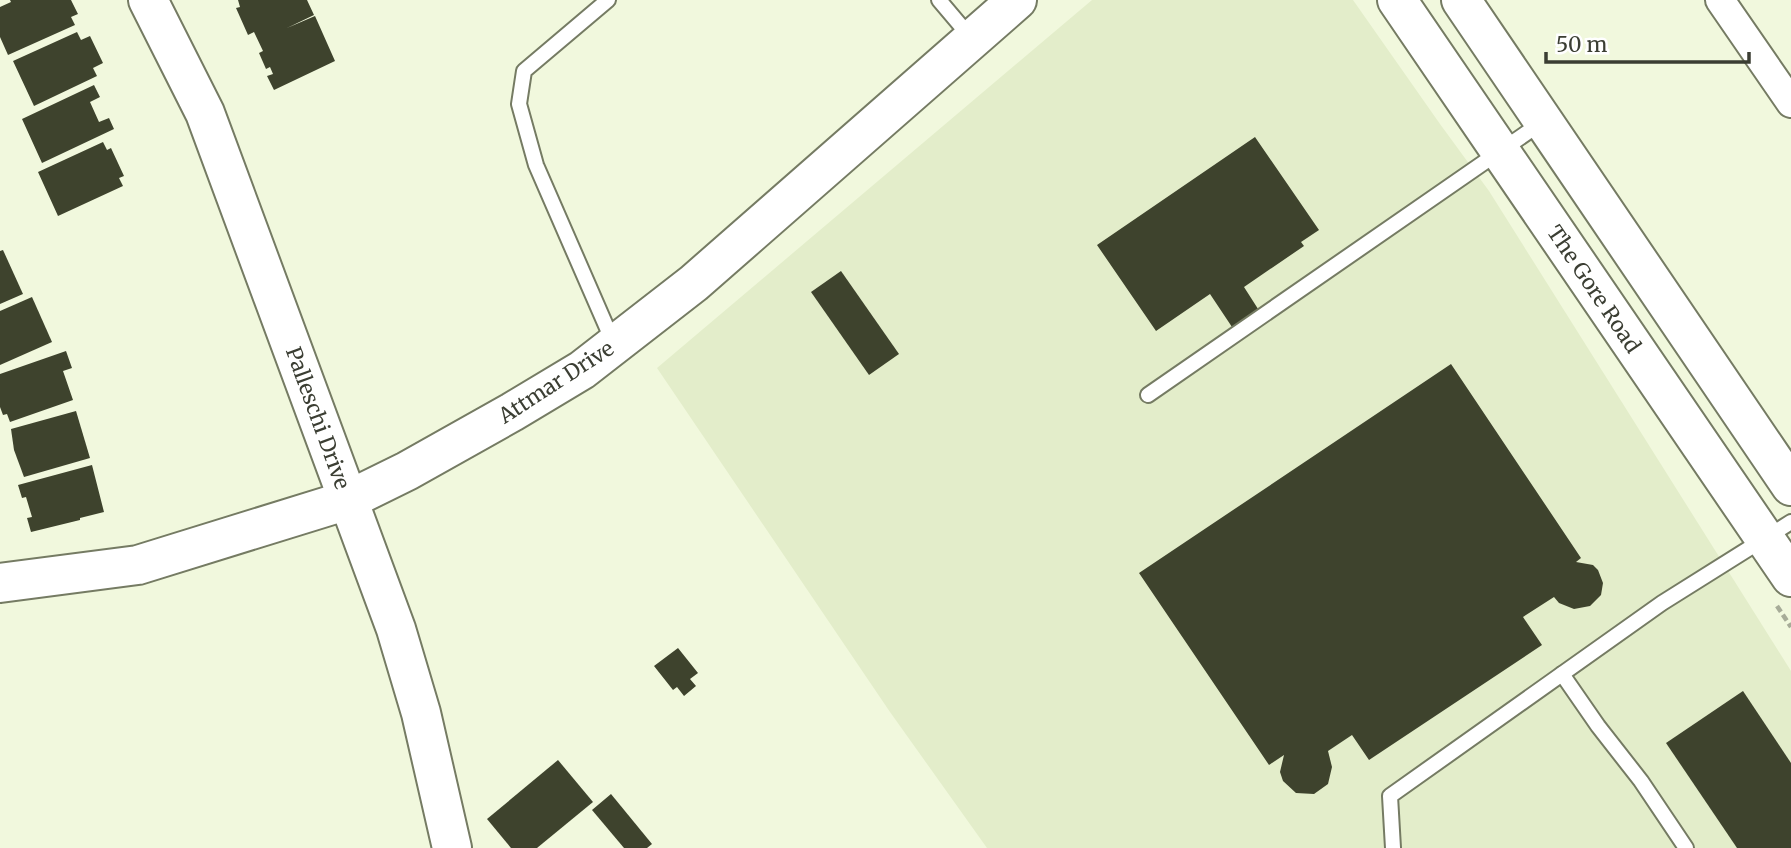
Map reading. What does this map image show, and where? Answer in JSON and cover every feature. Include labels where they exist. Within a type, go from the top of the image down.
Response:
[{"type":"street","name":"Palleschi Drive","points":[[148,0],[205,114],[396,629],[421,713],[452,848]]},
{"type":"street","name":"Attmar Drive","points":[[0,583],[138,565],[348,500],[407,471],[512,412],[582,370],[694,283],[1017,0]]},
{"type":"street","name":"The Gore Road","points":[[1397,0],[1501,153],[1778,530],[1791,577]]},
{"type":"street","points":[[1461,0],[1778,450],[1791,486]]},
{"type":"street","points":[[1720,0],[1791,103]]},
{"type":"lane","points":[[608,0],[524,71],[519,104],[536,164],[615,345]]},
{"type":"lane","points":[[939,0],[972,39]]},
{"type":"lane","points":[[1149,395],[1544,121]]},
{"type":"lane","points":[[1393,848],[1390,796],[1662,603],[1778,530]]},
{"type":"lane","points":[[1562,674],[1641,781],[1686,848]]},
{"type":"shaded area","points":[[1092,0],[1353,0],[1489,191],[1791,671],[1791,848],[987,848],[890,712],[657,368]]},
{"type":"building","points":[[10,0],[71,0],[78,14],[71,17],[75,25],[8,55],[0,37],[0,7],[11,2]]},
{"type":"building","points":[[238,0],[307,0],[314,15],[287,28],[315,16],[335,61],[274,90],[267,76],[273,74],[270,67],[266,69],[259,53],[263,51],[254,32],[248,35],[236,8],[240,7]]},
{"type":"building","points":[[77,32],[81,40],[90,36],[103,63],[93,68],[97,76],[34,106],[13,61]]},
{"type":"building","points":[[94,85],[100,97],[90,102],[99,122],[109,118],[114,129],[42,163],[22,119]]},
{"type":"building","points":[[1255,137],[1319,230],[1301,242],[1304,246],[1244,287],[1260,312],[1234,330],[1210,294],[1156,331],[1097,245]]},
{"type":"building","points":[[103,142],[107,150],[111,148],[124,176],[119,178],[123,186],[58,216],[38,172]]},
{"type":"building","points":[[3,250],[23,294],[0,304],[0,251]]},
{"type":"building","points":[[841,271],[899,354],[869,375],[811,292]]},
{"type":"building","points":[[32,297],[52,342],[0,365],[0,311]]},
{"type":"building","points":[[66,351],[72,368],[63,371],[73,400],[10,422],[0,407],[0,374]]},
{"type":"building","points":[[1451,364],[1581,558],[1576,562],[1593,565],[1598,570],[1603,583],[1601,595],[1590,606],[1574,609],[1559,603],[1554,597],[1523,617],[1542,645],[1369,760],[1352,735],[1328,751],[1332,767],[1328,784],[1314,794],[1296,793],[1283,781],[1280,772],[1284,755],[1269,765],[1139,573]]},
{"type":"building","points":[[76,411],[90,458],[24,477],[14,450],[11,429]]},
{"type":"building","points":[[92,465],[104,512],[31,532],[27,518],[32,517],[26,497],[22,498],[18,485]]},
{"type":"building","points":[[678,648],[698,673],[690,679],[696,686],[684,696],[677,687],[673,690],[654,666]]},
{"type":"building","points":[[1743,691],[1791,763],[1791,848],[1737,848],[1666,743]]},
{"type":"building","points":[[558,760],[593,802],[537,848],[511,848],[487,819]]},
{"type":"building","points":[[611,794],[652,844],[647,848],[624,848],[592,810]]}]
